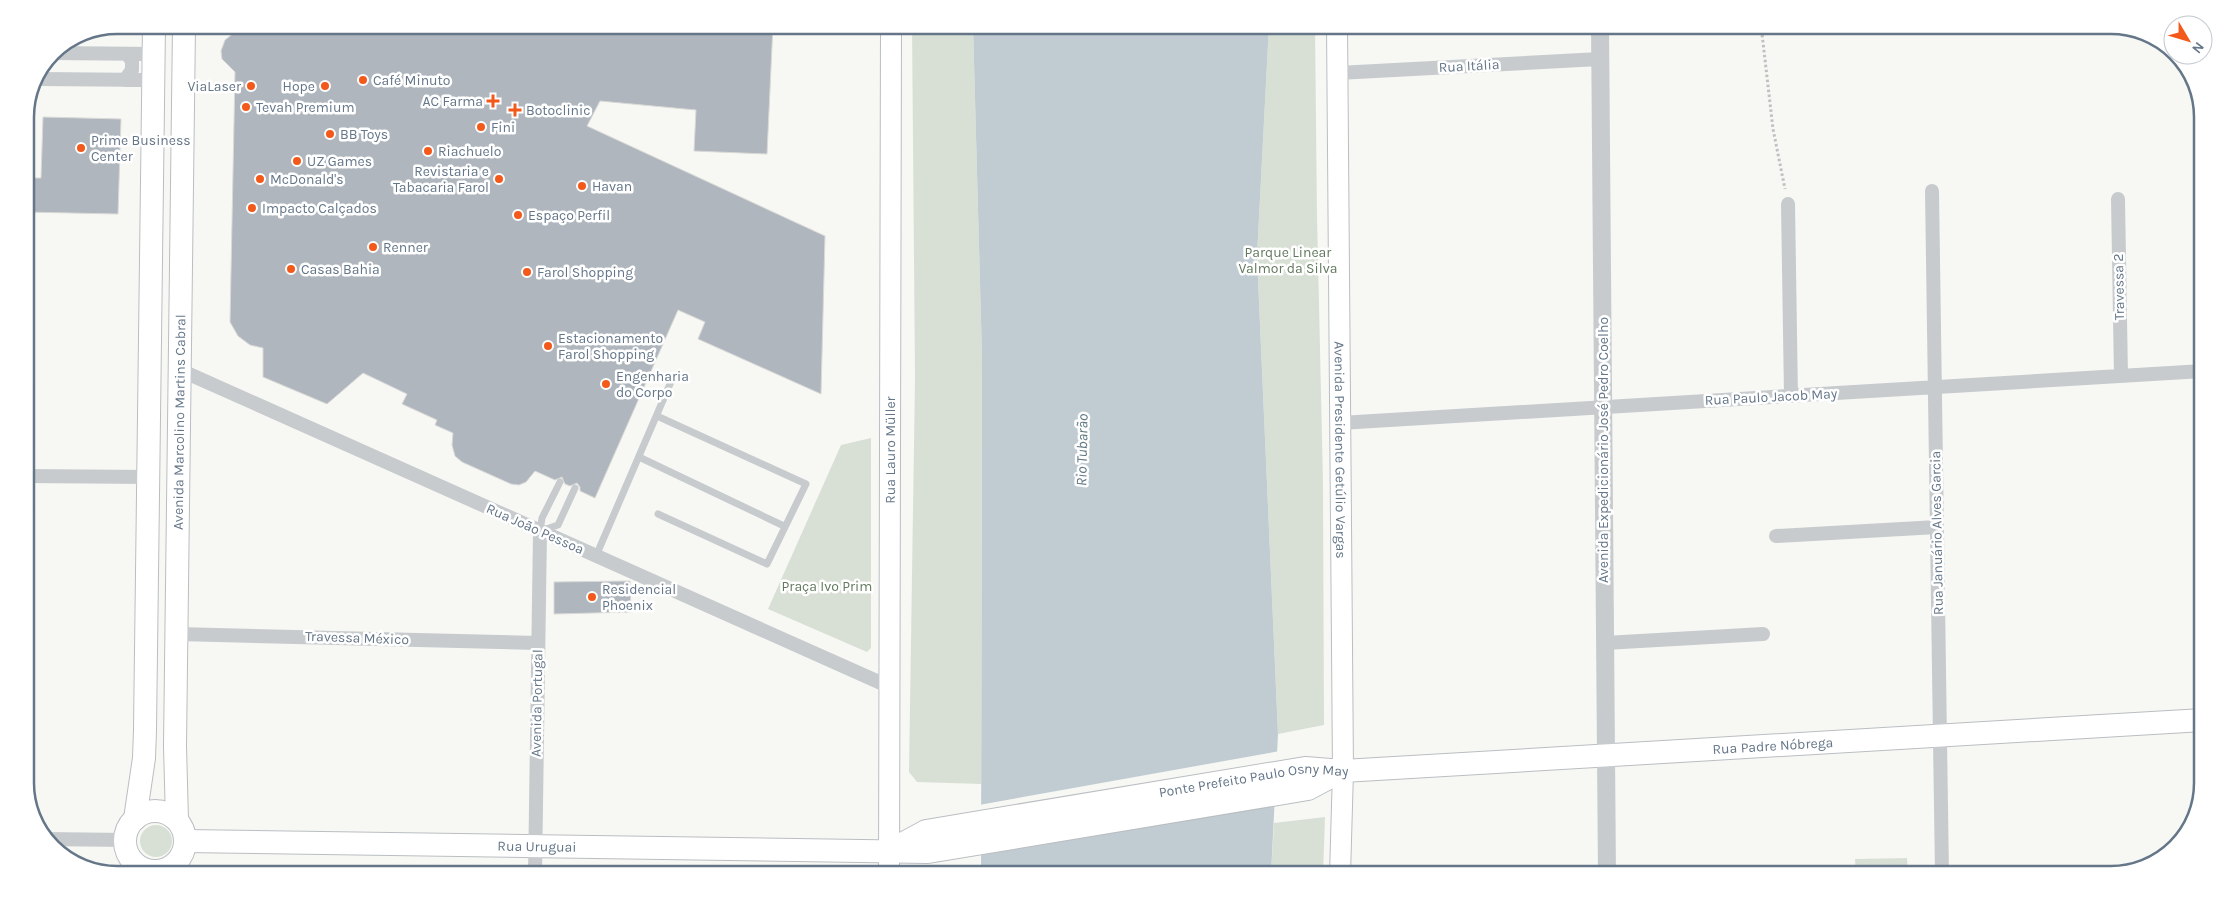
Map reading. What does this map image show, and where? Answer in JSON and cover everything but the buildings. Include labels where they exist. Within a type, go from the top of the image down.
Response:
[{"type":"main road","points":[[135,819],[144,758],[145,730],[154,34]]},
{"type":"main road","name":"Avenida Marcolino Martins Cabral","points":[[177,820],[175,746],[184,34]]},
{"type":"main road","name":"Rua Lauro Müller","points":[[889,866],[890,34]]},
{"type":"main road","name":"Avenida Presidente Getúlio Vargas","points":[[1337,34],[1343,771],[1340,866]]},
{"type":"main road","points":[[148,477],[162,486],[166,525],[178,538]]},
{"type":"main road","name":"Rua Padre Nóbrega","points":[[1343,771],[2194,721]]},
{"type":"main road","name":"Ponte Prefeito Paulo Osny May","points":[[889,851],[927,841],[1343,771]]},
{"type":"main road","points":[[134,866],[129,855],[126,840],[130,825],[135,819],[152,811],[161,811],[177,820],[181,857],[170,866]]},
{"type":"main road","name":"Rua Uruguai","points":[[181,857],[535,846],[889,851]]},
{"type":"street","name":"Avenida Expedicionário José Pedro Coelho","points":[[1600,34],[1607,866]]},
{"type":"street","points":[[64,53],[154,54]]},
{"type":"street","points":[[124,80],[132,70],[132,61],[127,54]]},
{"type":"street","name":"Rua Itália","points":[[1338,73],[1600,58]]},
{"type":"street","points":[[44,78],[153,80]]},
{"type":"street","name":"Rua Januário Alves Garcia","points":[[1932,191],[1942,866]]},
{"type":"street","name":"Travessa 2","points":[[2118,199],[2121,376]]},
{"type":"street","points":[[1788,204],[1790,396]]},
{"type":"street","name":"Rua João Pessoa","points":[[180,370],[890,687]]},
{"type":"street","name":"Rua Paulo Jacob May","points":[[1340,423],[2194,372]]},
{"type":"street","points":[[34,476],[148,477]]},
{"type":"street","points":[[1776,536],[1937,527]]},
{"type":"street","name":"Avenida Portugal","points":[[535,866],[540,531]]},
{"type":"street","name":"Travessa México","points":[[176,634],[538,643]]},
{"type":"street","points":[[1604,643],[1763,634]]},
{"type":"street","points":[[55,839],[126,840]]},
{"type":"lane","points":[[596,556],[673,377]]},
{"type":"lane","points":[[657,416],[806,484],[767,564],[658,514]]},
{"type":"lane","points":[[639,457],[784,526]]},
{"type":"lane","points":[[560,482],[542,518],[540,531],[558,525],[575,488]]},
{"type":"path","points":[[1762,34],[1772,129],[1788,204]]},
{"type":"green space","points":[[912,34],[973,34],[982,357],[981,784],[917,782],[909,772],[915,379]]},
{"type":"green space","name":"Parque Linear Valmor da Silva","points":[[1269,34],[1315,34],[1323,482],[1324,725],[1278,734],[1257,256]]},
{"type":"green space","name":"Praça Ivo Prim","points":[[871,438],[871,648],[867,652],[768,609],[841,445]]},
{"type":"green space","points":[[1325,817],[1323,866],[1272,866],[1274,823]]},
{"type":"green space","points":[[156,825],[162,826],[167,830],[171,835],[171,847],[167,852],[162,856],[156,857],[150,856],[145,852],[141,847],[140,841],[141,835],[145,830],[150,826]]},
{"type":"green space","points":[[1907,858],[1907,866],[1855,866],[1855,859]]},
{"type":"water","name":"Rio Tubarão","points":[[973,34],[1269,34],[1257,256],[1278,734],[1271,866],[981,866],[982,357]]},
{"type":"pier","points":[[1280,751],[1277,799],[979,849],[979,805]]},
{"type":"place","name":"Café Minuto","points":[[363,80]]},
{"type":"place","name":"ViaLaser","points":[[251,86]]},
{"type":"place","name":"Hope","points":[[325,86]]},
{"type":"place","name":"AC Farma","points":[[493,101]]},
{"type":"place","name":"Tevah Premium","points":[[246,107]]},
{"type":"place","name":"Botoclinic","points":[[515,110]]},
{"type":"place","name":"Fini","points":[[481,127]]},
{"type":"place","name":"BB Toys","points":[[330,134]]},
{"type":"place","name":"Prime Business Center","points":[[81,148]]},
{"type":"place","name":"Riachuelo","points":[[428,151]]},
{"type":"place","name":"UZ Games","points":[[297,161]]},
{"type":"place","name":"McDonald's","points":[[260,179]]},
{"type":"place","name":"Revistaria e Tabacaria Farol","points":[[499,179]]},
{"type":"place","name":"Havan","points":[[582,186]]},
{"type":"place","name":"Impacto Calçados","points":[[252,208]]},
{"type":"place","name":"Espaço Perfil","points":[[518,215]]},
{"type":"place","name":"Renner","points":[[373,247]]},
{"type":"place","name":"Casas Bahia","points":[[291,269]]},
{"type":"place","name":"Farol Shopping","points":[[527,272]]},
{"type":"place","name":"Estacionamento Farol Shopping","points":[[548,346]]},
{"type":"place","name":"Engenharia do Corpo","points":[[606,384]]},
{"type":"place","name":"Residencial Phoenix","points":[[592,597]]}]
